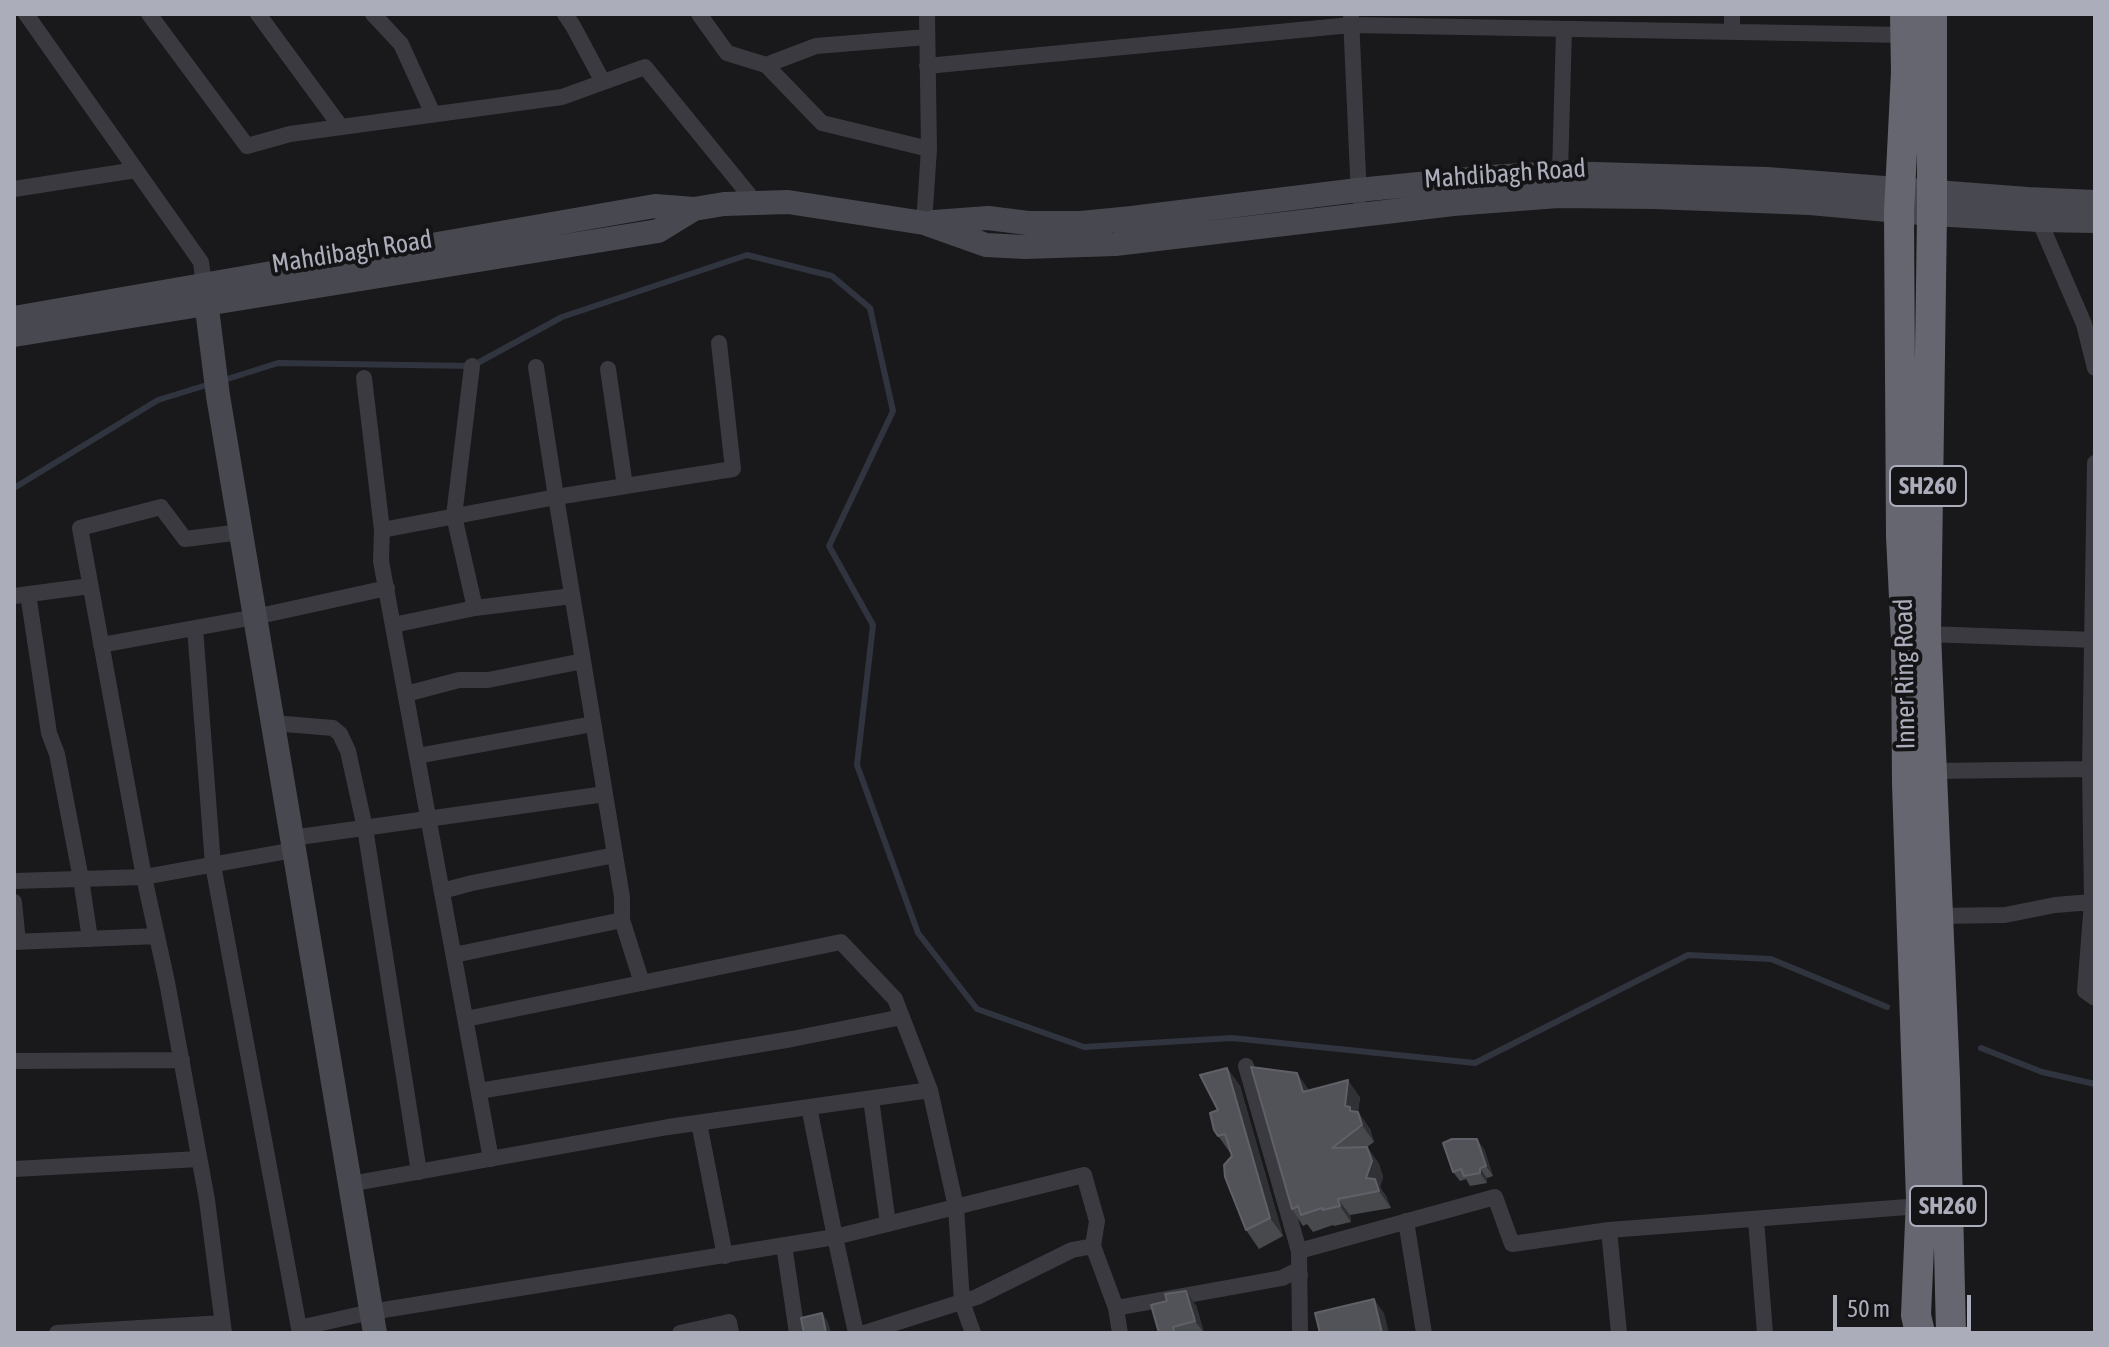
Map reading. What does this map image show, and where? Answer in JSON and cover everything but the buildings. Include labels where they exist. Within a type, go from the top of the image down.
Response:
[{"type":"highway","name":"Inner Ring Road","points":[[1926,956],[1937,916],[1926,634],[1932,14]]},
{"type":"highway","name":"Inner Ring Road","points":[[1905,24],[1906,72],[1899,201],[1901,536],[1926,956]]},
{"type":"highway","name":"SH260","points":[[1926,956],[1931,1078],[1951,1333]]},
{"type":"highway","points":[[1920,1333],[1916,1315],[1920,1206],[1931,1078]]},
{"type":"street","points":[[26,14],[201,262],[218,396],[373,1322]]},
{"type":"street","points":[[149,14],[247,146],[290,134],[562,97],[645,67],[755,202]]},
{"type":"street","points":[[258,14],[341,127]]},
{"type":"street","points":[[373,14],[401,44],[433,114]]},
{"type":"street","points":[[565,14],[603,82]]},
{"type":"street","points":[[924,223],[929,149],[927,14]]},
{"type":"street","points":[[1732,14],[1732,31]]},
{"type":"street","points":[[703,15],[727,53],[766,65],[822,123],[929,149]]},
{"type":"street","points":[[927,66],[1351,20],[1564,29],[1732,31],[1905,24]]},
{"type":"street","points":[[1351,20],[1358,190],[1362,215]]},
{"type":"street","points":[[1560,173],[1564,29]]},
{"type":"street","points":[[766,65],[816,46],[927,37]]},
{"type":"street","points":[[14,189],[136,170]]},
{"type":"street","name":"Mahdibagh Road","points":[[924,223],[988,218],[1028,223],[1081,223],[1358,190],[1560,173],[1767,179],[1899,201]]},
{"type":"street","name":"Mahdibagh Road","points":[[14,335],[207,306],[655,206],[694,209],[755,202],[801,203],[924,223],[986,245],[1071,247],[1511,199],[1587,196],[1810,203],[2095,202]]},
{"type":"street","name":"Mahdibagh Road","points":[[1932,203],[2039,220],[2095,221]]},
{"type":"street","points":[[2039,220],[2084,324],[2095,368]]},
{"type":"street","name":"Mahdibagh Road","points":[[14,318],[207,306]]},
{"type":"street","points":[[382,530],[556,497],[733,469],[719,343]]},
{"type":"street","points":[[472,366],[454,516],[475,608]]},
{"type":"street","points":[[536,367],[622,897],[622,920],[642,983]]},
{"type":"street","points":[[608,369],[625,486]]},
{"type":"street","points":[[364,378],[382,530],[381,561],[491,1159]]},
{"type":"street","points":[[2095,463],[2090,769],[2093,902],[2085,991],[2095,998]]},
{"type":"street","points":[[57,1333],[224,1328],[182,1060],[144,877],[80,528],[161,507],[185,539],[241,532]]},
{"type":"street","points":[[90,586],[21,595],[49,733],[57,754],[90,939]]},
{"type":"street","points":[[101,645],[255,617],[387,588]]},
{"type":"street","points":[[393,625],[475,608],[572,596]]},
{"type":"street","points":[[195,628],[213,865],[299,1330],[373,1322],[835,1237],[1084,1175],[1097,1221],[1093,1246],[1116,1308],[1120,1333]]},
{"type":"street","points":[[1926,634],[2093,640]]},
{"type":"street","points":[[406,694],[459,680],[488,680],[583,661]]},
{"type":"street","points":[[273,723],[333,728],[340,734],[348,751],[365,828],[419,1172]]},
{"type":"street","points":[[417,756],[593,724]]},
{"type":"street","points":[[1932,771],[2090,769]]},
{"type":"street","points":[[14,881],[144,877],[213,865],[365,828],[605,794]]},
{"type":"street","points":[[442,891],[615,855]]},
{"type":"street","points":[[14,902],[16,942],[157,936]]},
{"type":"street","points":[[1937,916],[2005,915],[2055,905],[2093,902]]},
{"type":"street","points":[[454,955],[622,920]]},
{"type":"street","points":[[466,1019],[841,942],[895,999],[930,1090],[956,1207],[962,1302],[973,1333]]},
{"type":"street","points":[[479,1091],[792,1039],[902,1017]]},
{"type":"street","points":[[14,1061],[182,1060]]},
{"type":"street","points":[[1246,1066],[1299,1251],[1300,1333]]},
{"type":"street","points":[[350,1184],[699,1123],[930,1090]]},
{"type":"street","points":[[871,1099],[888,1224]]},
{"type":"street","points":[[809,1107],[856,1333]]},
{"type":"street","points":[[699,1123],[725,1256]]},
{"type":"street","points":[[14,1169],[199,1159]]},
{"type":"street","points":[[1299,1251],[1495,1197],[1512,1244],[1609,1230],[1920,1206]]},
{"type":"street","points":[[1756,1220],[1765,1333]]},
{"type":"street","points":[[1406,1221],[1424,1333]]},
{"type":"street","points":[[1609,1230],[1619,1333]]},
{"type":"street","points":[[784,1245],[797,1333]]},
{"type":"street","points":[[864,1333],[977,1297],[1072,1250],[1093,1246]]},
{"type":"street","points":[[1116,1308],[1282,1278],[1294,1272],[1300,1275]]},
{"type":"street","points":[[680,1333],[729,1322],[731,1333]]},
{"type":"waterway","points":[[221,381],[278,363],[472,366],[562,317],[747,255],[832,276],[870,308],[893,411],[829,546],[873,625],[857,765],[918,933],[977,1009],[1084,1047],[1232,1038],[1475,1063],[1688,955],[1771,959],[1887,1007]]},
{"type":"waterway","points":[[14,488],[158,400],[210,384]]},
{"type":"waterway","points":[[1981,1048],[2042,1072],[2095,1084]]}]
